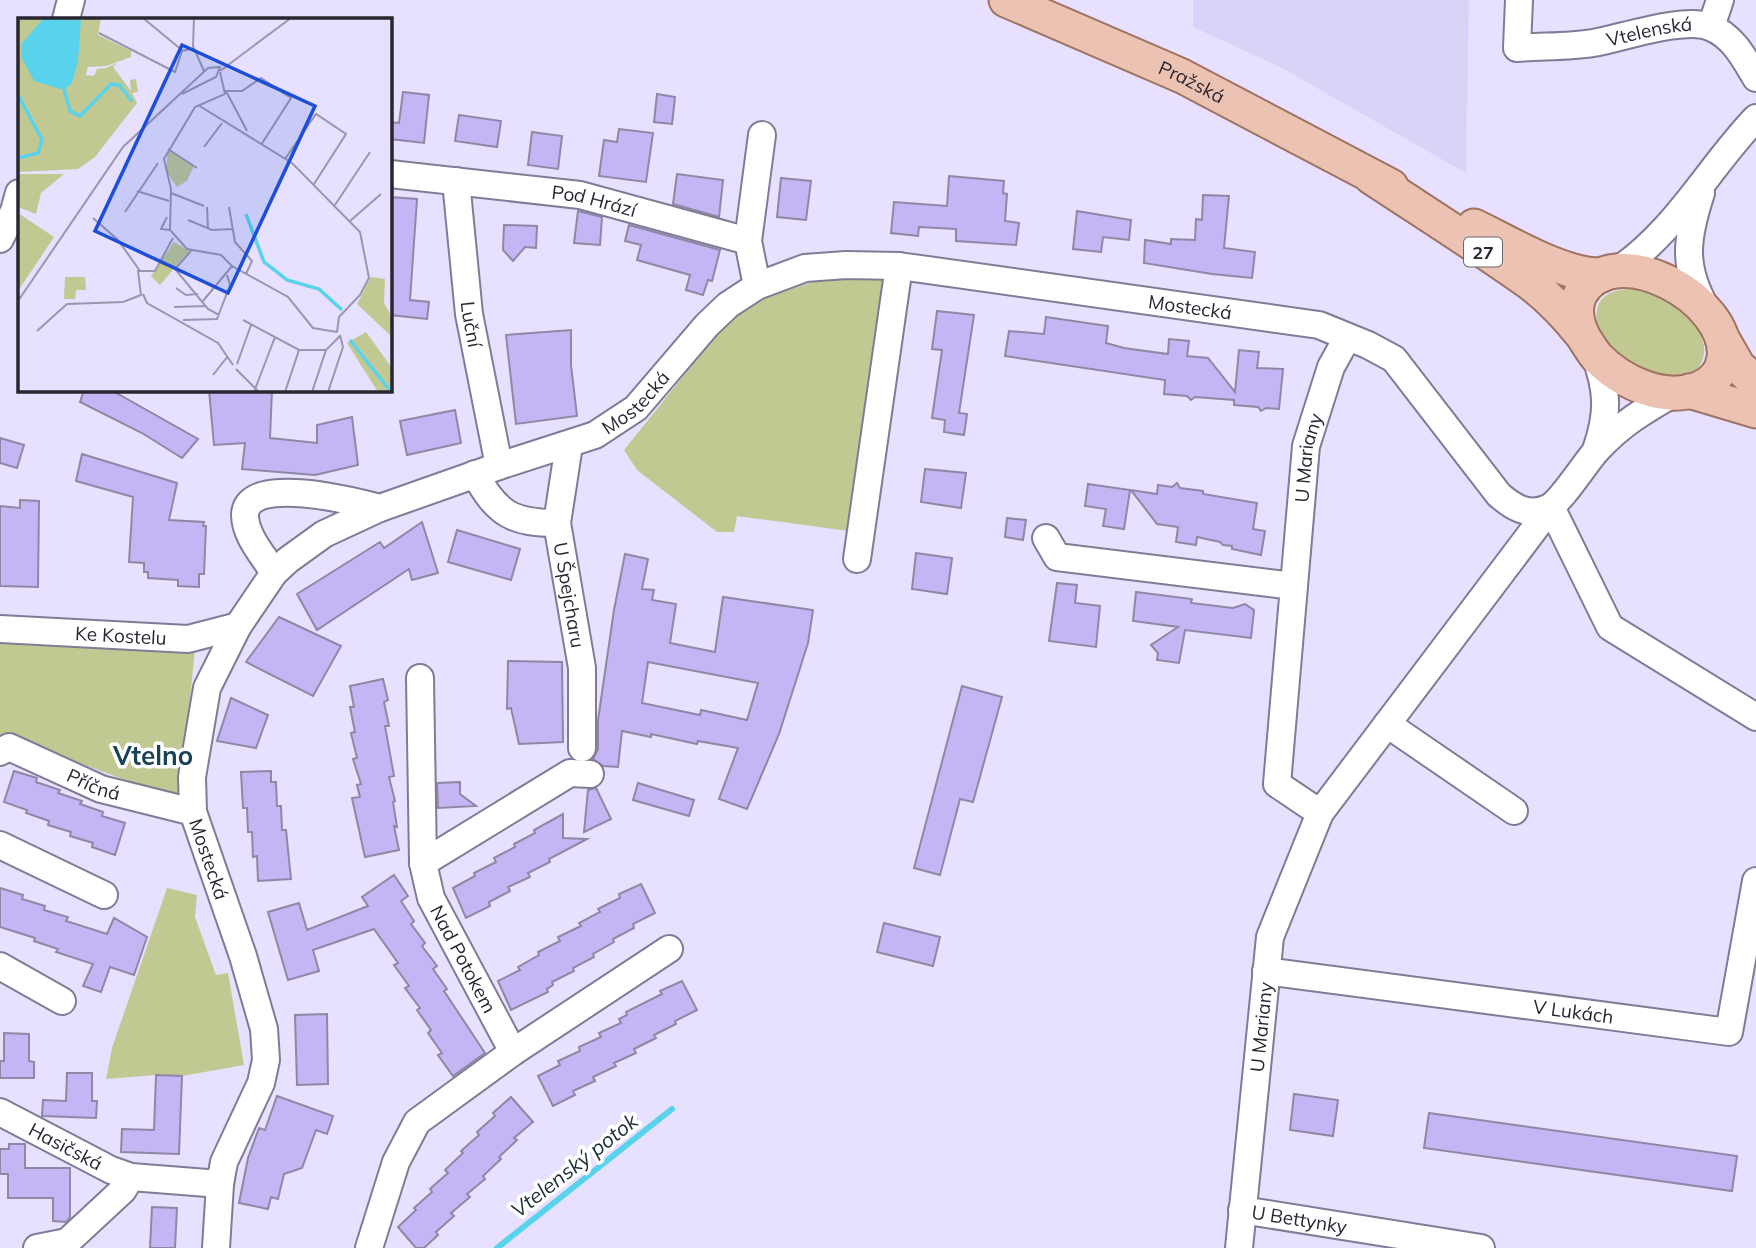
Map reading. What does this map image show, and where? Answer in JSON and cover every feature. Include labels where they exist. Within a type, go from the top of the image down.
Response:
[{"type":"main road","name":"Pražská","points":[[1006,0],[1182,76],[1371,177],[1559,266],[1585,275],[1640,273],[1669,282],[1690,295],[1716,326],[1738,366],[1756,383]]},
{"type":"main road","name":"Pražská","points":[[1371,177],[1531,284],[1557,305],[1589,346],[1614,371],[1654,390],[1683,392],[1756,411]]},
{"type":"main road","points":[[1589,346],[1577,319],[1579,298],[1589,283],[1609,274]]},
{"type":"main road","points":[[1683,392],[1707,384],[1720,371],[1724,357],[1716,326]]},
{"type":"street","points":[[66,18],[71,0]]},
{"type":"street","name":"Vtelenská","points":[[1519,0],[1517,48],[1591,44],[1685,24],[1711,27],[1731,40],[1756,78]]},
{"type":"street","points":[[1711,27],[1720,0]]},
{"type":"street","points":[[1609,274],[1628,264],[1656,238],[1703,185],[1731,145],[1756,118]]},
{"type":"street","points":[[757,286],[748,241],[762,135]]},
{"type":"street","name":"Pod Hrází","points":[[392,174],[580,195],[748,241]]},
{"type":"street","name":"Luční","points":[[456,181],[487,470]]},
{"type":"street","points":[[1703,185],[1692,221],[1688,245],[1689,269],[1697,292],[1716,326]]},
{"type":"street","points":[[0,239],[15,211],[18,198]]},
{"type":"street","name":"Mostecká","points":[[216,1248],[224,1162],[261,1083],[266,1060],[264,1029],[243,956],[193,812],[191,777],[207,688],[238,626],[274,573],[324,534],[380,508],[595,435],[636,408],[707,326],[729,305],[757,286],[805,268],[846,265],[899,266],[1319,325],[1394,359],[1499,495],[1514,507],[1528,512],[1551,507]]},
{"type":"street","points":[[857,559],[899,266]]},
{"type":"street","name":"U Mariany","points":[[1320,813],[1277,784],[1306,446],[1331,367],[1347,338]]},
{"type":"street","points":[[1589,346],[1603,377],[1606,402],[1604,428],[1595,452]]},
{"type":"street","points":[[1683,392],[1629,420],[1595,452],[1551,507],[1610,627],[1756,718]]},
{"type":"street","name":"U Špejcharu","points":[[569,445],[557,523],[582,668],[582,748]]},
{"type":"street","points":[[487,470],[490,500],[516,519],[529,523],[557,523]]},
{"type":"street","points":[[274,573],[249,532],[245,518],[246,508],[254,501],[274,492],[335,496],[380,508]]},
{"type":"street","name":"U Mariany","points":[[1239,1248],[1270,937],[1320,813],[1551,507]]},
{"type":"street","points":[[1046,538],[1056,558],[1294,586]]},
{"type":"street","name":"Ke Kostelu","points":[[0,629],[188,639],[238,626]]},
{"type":"street","name":"Nad Potokem","points":[[420,678],[423,863],[431,898],[513,1052]]},
{"type":"street","points":[[1387,724],[1514,811]]},
{"type":"street","name":"Příčná","points":[[0,752],[9,747],[101,789],[193,812]]},
{"type":"street","points":[[423,863],[570,773],[590,774]]},
{"type":"street","points":[[0,845],[104,895]]},
{"type":"street","name":"V Lukách","points":[[1266,971],[1729,1032],[1756,881]]},
{"type":"street","points":[[369,1248],[396,1161],[417,1122],[513,1052],[669,949]]},
{"type":"street","points":[[0,966],[62,1001]]},
{"type":"street","name":"Hasičská","points":[[0,1112],[111,1170],[131,1177],[220,1184]]},
{"type":"street","points":[[37,1248],[67,1242],[123,1190],[131,1177]]},
{"type":"street","name":"U Bettynky","points":[[1242,1210],[1481,1248]]},
{"type":"shaded area","points":[[1193,0],[1469,0],[1466,173],[1280,67],[1193,27]]},
{"type":"green space","points":[[890,273],[856,532],[737,516],[734,532],[717,532],[637,470],[624,450],[722,328],[744,308],[768,296],[822,279]]},
{"type":"green space","points":[[1632,289],[1655,294],[1672,302],[1695,324],[1704,348],[1700,365],[1693,372],[1678,377],[1646,372],[1618,357],[1605,343],[1596,315],[1602,299],[1610,293]]},
{"type":"green space","points":[[0,640],[97,648],[195,649],[180,800],[0,734]]},
{"type":"green space","points":[[167,888],[197,895],[195,917],[216,975],[228,973],[244,1065],[182,1076],[106,1079],[112,1048]]},
{"type":"building","points":[[403,92],[429,95],[424,143],[392,139],[392,122],[399,123]]},
{"type":"building","points":[[657,94],[675,97],[672,124],[654,122]]},
{"type":"building","points":[[459,115],[501,121],[497,147],[455,141]]},
{"type":"building","points":[[619,129],[653,133],[646,182],[599,176],[604,140],[617,142]]},
{"type":"building","points":[[532,132],[562,136],[558,169],[528,165]]},
{"type":"building","points":[[677,174],[723,180],[719,217],[673,204]]},
{"type":"building","points":[[949,176],[1004,181],[1003,193],[1007,194],[1005,221],[1019,223],[1016,245],[956,241],[956,229],[919,227],[918,236],[891,233],[894,202],[947,206]]},
{"type":"building","points":[[781,178],[811,181],[806,220],[777,217]]},
{"type":"building","points":[[1203,195],[1229,196],[1224,248],[1255,252],[1252,278],[1144,263],[1145,240],[1171,244],[1171,239],[1195,240],[1196,219],[1202,220]]},
{"type":"building","points":[[392,197],[417,199],[410,300],[429,302],[427,319],[392,315]]},
{"type":"building","points":[[578,211],[602,217],[600,245],[574,243]]},
{"type":"building","points":[[1077,211],[1131,220],[1129,240],[1103,237],[1101,252],[1073,249]]},
{"type":"building","points":[[504,225],[537,226],[536,248],[525,247],[513,261],[503,250]]},
{"type":"building","points":[[629,225],[720,250],[712,281],[708,280],[703,295],[686,290],[690,275],[637,260],[641,245],[625,241]]},
{"type":"building","points":[[937,311],[974,315],[959,413],[967,414],[964,435],[944,432],[945,420],[932,418],[942,350],[932,349]]},
{"type":"building","points":[[1046,317],[1108,326],[1106,343],[1124,348],[1168,354],[1169,339],[1189,341],[1187,356],[1208,358],[1235,392],[1239,350],[1259,352],[1257,368],[1283,369],[1279,409],[1266,408],[1261,411],[1258,407],[1234,405],[1234,400],[1195,397],[1191,400],[1187,396],[1164,394],[1165,380],[1005,356],[1009,331],[1044,334]]},
{"type":"building","points":[[571,330],[571,365],[577,416],[516,424],[506,335]]},
{"type":"building","points":[[83,392],[115,392],[198,439],[182,458],[142,433],[80,402]]},
{"type":"building","points":[[209,392],[272,392],[270,438],[317,443],[317,425],[352,417],[358,465],[315,475],[242,469],[245,443],[214,445]]},
{"type":"building","points":[[455,410],[461,443],[407,455],[400,421]]},
{"type":"building","points":[[0,438],[24,445],[17,468],[0,463]]},
{"type":"building","points":[[82,454],[177,483],[169,520],[204,522],[203,526],[206,526],[204,574],[199,574],[199,587],[178,586],[178,580],[148,578],[148,572],[144,572],[144,563],[129,562],[133,497],[76,481]]},
{"type":"building","points":[[925,469],[966,473],[961,508],[921,502]]},
{"type":"building","points":[[1177,483],[1180,488],[1203,491],[1203,494],[1257,503],[1253,529],[1265,531],[1261,555],[1197,537],[1196,545],[1176,542],[1178,527],[1157,524],[1131,490],[1157,494],[1158,485],[1172,487]]},
{"type":"building","points":[[1088,484],[1130,490],[1124,529],[1103,526],[1106,509],[1085,506]]},
{"type":"building","points":[[20,500],[39,501],[38,587],[0,586],[0,506],[20,508]]},
{"type":"building","points":[[1007,518],[1026,520],[1023,540],[1005,537]]},
{"type":"building","points":[[422,522],[438,573],[412,580],[409,569],[317,630],[297,594],[380,542],[384,548]]},
{"type":"building","points":[[457,530],[520,549],[511,580],[448,562]]},
{"type":"building","points":[[916,553],[952,558],[947,594],[912,589]]},
{"type":"building","points":[[625,554],[648,559],[642,589],[654,590],[652,600],[676,604],[670,643],[715,652],[723,597],[813,610],[808,643],[779,734],[747,809],[719,799],[738,748],[622,731],[618,767],[603,766],[593,759],[598,749],[598,720]],"holes":[[[648,662],[758,683],[747,720],[701,710],[700,715],[642,703]]]},
{"type":"building","points":[[1057,583],[1077,585],[1075,603],[1100,606],[1096,647],[1049,641]]},
{"type":"building","points":[[1136,592],[1192,599],[1191,603],[1233,608],[1245,604],[1254,610],[1251,638],[1185,630],[1179,663],[1157,660],[1158,653],[1151,645],[1178,627],[1133,621]]},
{"type":"building","points":[[279,617],[341,646],[313,696],[246,662]]},
{"type":"building","points":[[508,661],[562,662],[563,742],[519,744],[511,708],[507,709]]},
{"type":"building","points":[[383,679],[388,700],[384,702],[389,726],[385,726],[394,776],[389,777],[395,801],[397,827],[394,826],[399,850],[365,857],[352,798],[360,797],[357,785],[361,784],[353,759],[357,758],[351,733],[355,732],[350,707],[354,707],[350,686]]},
{"type":"building","points":[[962,686],[1002,697],[973,802],[960,799],[940,875],[914,868]]},
{"type":"building","points":[[231,698],[268,715],[256,748],[217,741]]},
{"type":"building","points":[[14,771],[37,778],[36,782],[82,801],[80,804],[103,812],[102,816],[125,823],[115,855],[92,847],[93,843],[70,836],[71,832],[48,825],[49,821],[26,813],[27,810],[4,802]]},
{"type":"building","points":[[271,771],[271,782],[276,782],[277,806],[281,806],[282,830],[286,830],[291,879],[258,881],[257,856],[253,857],[252,832],[248,832],[247,808],[243,808],[241,772]]},
{"type":"building","points":[[460,782],[460,794],[476,806],[438,808],[437,783]]},
{"type":"building","points":[[638,783],[694,800],[689,816],[633,800]]},
{"type":"building","points":[[596,788],[611,819],[584,832],[588,790]]},
{"type":"building","points":[[563,814],[563,838],[587,839],[549,859],[550,862],[528,873],[530,877],[508,887],[510,891],[489,902],[490,906],[466,918],[453,888],[496,862],[494,858],[535,833],[534,830]]},
{"type":"building","points":[[394,875],[408,896],[401,901],[414,921],[411,924],[425,943],[422,946],[437,966],[433,969],[447,989],[444,991],[485,1053],[453,1076],[438,1055],[442,1053],[428,1033],[431,1030],[417,1010],[420,1008],[405,988],[409,986],[394,965],[398,963],[374,929],[313,950],[319,971],[288,980],[268,912],[299,903],[307,930],[368,906],[362,897]]},
{"type":"building","points":[[641,884],[655,913],[633,924],[634,928],[613,939],[614,942],[593,954],[594,957],[573,968],[574,971],[552,982],[548,992],[511,1010],[498,981],[520,970],[518,967],[539,955],[538,952],[560,941],[558,937],[581,926],[579,923],[600,912],[598,909],[620,898],[619,894]]},
{"type":"building","points":[[0,888],[45,906],[44,910],[68,917],[66,921],[107,934],[114,918],[147,937],[134,975],[110,967],[101,992],[83,986],[93,964],[56,952],[58,949],[34,941],[35,938],[0,927]]},
{"type":"building","points":[[884,923],[940,937],[933,966],[877,952]]},
{"type":"building","points":[[682,981],[697,1010],[654,1035],[656,1038],[634,1049],[636,1053],[614,1063],[616,1066],[593,1077],[595,1081],[573,1091],[575,1095],[553,1106],[538,1076],[560,1065],[558,1061],[580,1051],[579,1047],[601,1037],[599,1033],[621,1023],[619,1019],[627,1015],[626,1012]]},
{"type":"building","points":[[327,1014],[328,1084],[297,1085],[295,1015]]},
{"type":"building","points":[[4,1033],[29,1034],[29,1061],[34,1062],[34,1078],[0,1078],[0,1061],[4,1061]]},
{"type":"building","points":[[67,1073],[92,1073],[92,1101],[97,1101],[96,1118],[42,1116],[43,1100],[66,1101]]},
{"type":"building","points":[[156,1075],[182,1076],[179,1154],[121,1152],[122,1129],[154,1130]]},
{"type":"building","points":[[1294,1094],[1338,1100],[1333,1136],[1290,1130]]},
{"type":"building","points":[[277,1096],[333,1116],[327,1134],[316,1130],[302,1168],[284,1174],[278,1199],[271,1197],[268,1209],[239,1203],[248,1158],[259,1128],[265,1130]]},
{"type":"building","points":[[511,1097],[533,1122],[514,1138],[517,1140],[483,1176],[485,1179],[467,1194],[470,1197],[451,1213],[454,1216],[436,1232],[438,1235],[424,1248],[416,1248],[398,1227],[432,1192],[430,1189],[448,1173],[445,1170],[479,1135],[477,1132],[495,1116],[493,1113]]},
{"type":"building","points":[[1429,1113],[1737,1156],[1732,1191],[1424,1148]]},
{"type":"building","points":[[9,1144],[25,1144],[25,1168],[70,1168],[70,1217],[66,1222],[53,1221],[53,1198],[8,1198],[8,1174],[0,1174],[0,1149],[9,1149]]},
{"type":"building","points":[[152,1207],[177,1208],[175,1248],[150,1248]]},
{"type":"waterway","name":"Vtelenský potok","points":[[497,1248],[672,1109]]},
{"type":"district","name":"Vtelno","points":[[153,755]]}]
